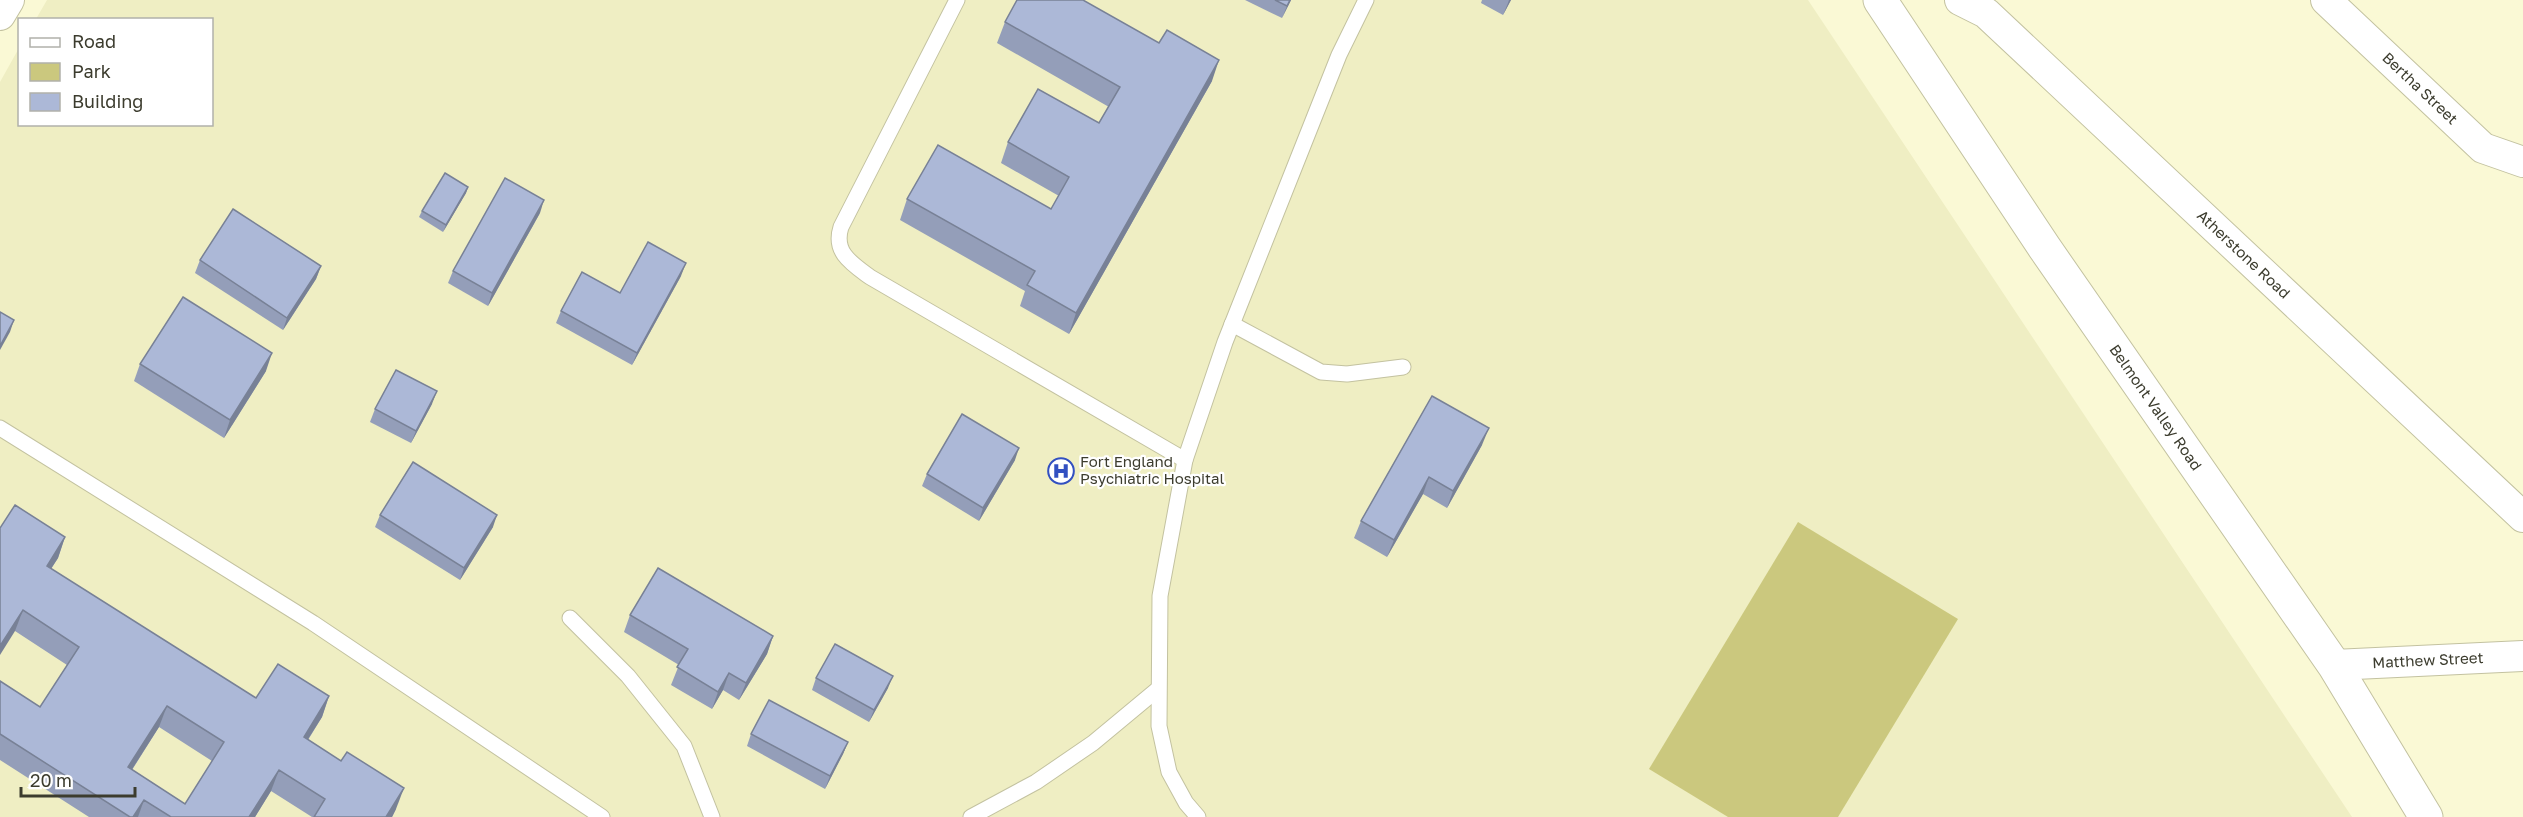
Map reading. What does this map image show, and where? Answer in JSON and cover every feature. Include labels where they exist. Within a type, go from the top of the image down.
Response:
[{"type":"street","points":[[0,15],[9,0]]},
{"type":"street","name":"Belmont Valley Road","points":[[1880,0],[2044,247],[2334,665],[2426,817]]},
{"type":"street","name":"Atherstone Road","points":[[1960,0],[1986,13],[2523,517]]},
{"type":"street","name":"Bertha Street","points":[[2326,0],[2483,148],[2523,162]]},
{"type":"street","name":"Matthew Street","points":[[2334,665],[2523,656]]},
{"type":"lane","points":[[957,0],[841,226],[838,238],[839,249],[850,263],[870,277],[1185,459]]},
{"type":"lane","points":[[1198,817],[1186,803],[1169,772],[1159,726],[1160,596],[1185,459],[1232,324],[1339,55],[1365,0]]},
{"type":"lane","points":[[1232,324],[1321,372],[1347,374],[1402,368]]},
{"type":"lane","points":[[0,428],[313,623],[602,817]]},
{"type":"lane","points":[[570,618],[628,676],[684,746],[712,817]]},
{"type":"lane","points":[[970,817],[1046,776],[1093,743],[1158,689]]},
{"type":"shaded area","name":"Fort England Psychiatric Hospital","points":[[47,0],[1808,0],[2352,817],[0,817],[0,82],[18,50],[18,126],[213,126],[213,18],[37,18]]},
{"type":"green space","points":[[1798,522],[1958,619],[1838,817],[1728,817],[1649,769]]},
{"type":"building","points":[[1017,0],[1083,0],[1159,43],[1167,30],[1219,60],[1076,313],[1027,285],[1035,271],[907,199],[938,145],[1051,209],[1069,177],[1008,142],[1038,89],[1099,123],[1120,87],[1005,22]]},
{"type":"building","points":[[1275,0],[1290,0],[1287,6]]},
{"type":"building","points":[[445,173],[468,187],[446,225],[422,211]]},
{"type":"building","points":[[505,178],[544,200],[492,293],[453,271]]},
{"type":"building","points":[[233,209],[321,266],[287,318],[200,260]]},
{"type":"building","points":[[648,242],[686,263],[637,353],[561,311],[582,272],[620,293]]},
{"type":"building","points":[[183,297],[272,353],[230,420],[140,364]]},
{"type":"building","points":[[0,312],[14,320],[0,346]]},
{"type":"building","points":[[396,370],[437,391],[416,431],[375,409]]},
{"type":"building","points":[[1432,396],[1489,428],[1453,491],[1429,477],[1394,540],[1361,521]]},
{"type":"building","points":[[962,414],[1019,448],[983,508],[927,474]]},
{"type":"building","points":[[413,462],[497,515],[464,568],[380,515]]},
{"type":"building","points":[[15,505],[65,537],[47,566],[256,698],[278,664],[329,696],[304,737],[341,761],[347,752],[404,788],[386,817],[314,817],[325,799],[279,770],[249,817],[171,817],[144,800],[133,817],[130,817],[0,734],[0,681],[40,707],[79,647],[23,610],[0,646],[0,528]],"holes":[[[167,706],[224,742],[185,804],[128,767]]]},
{"type":"building","points":[[658,568],[773,636],[746,683],[729,673],[718,692],[677,667],[688,649],[630,615]]},
{"type":"building","points":[[835,644],[893,676],[874,710],[816,678]]},
{"type":"building","points":[[769,700],[848,742],[830,776],[751,734]]},
{"type":"place","name":"Fort England Psychiatric Hospital","points":[[1061,471]]}]
